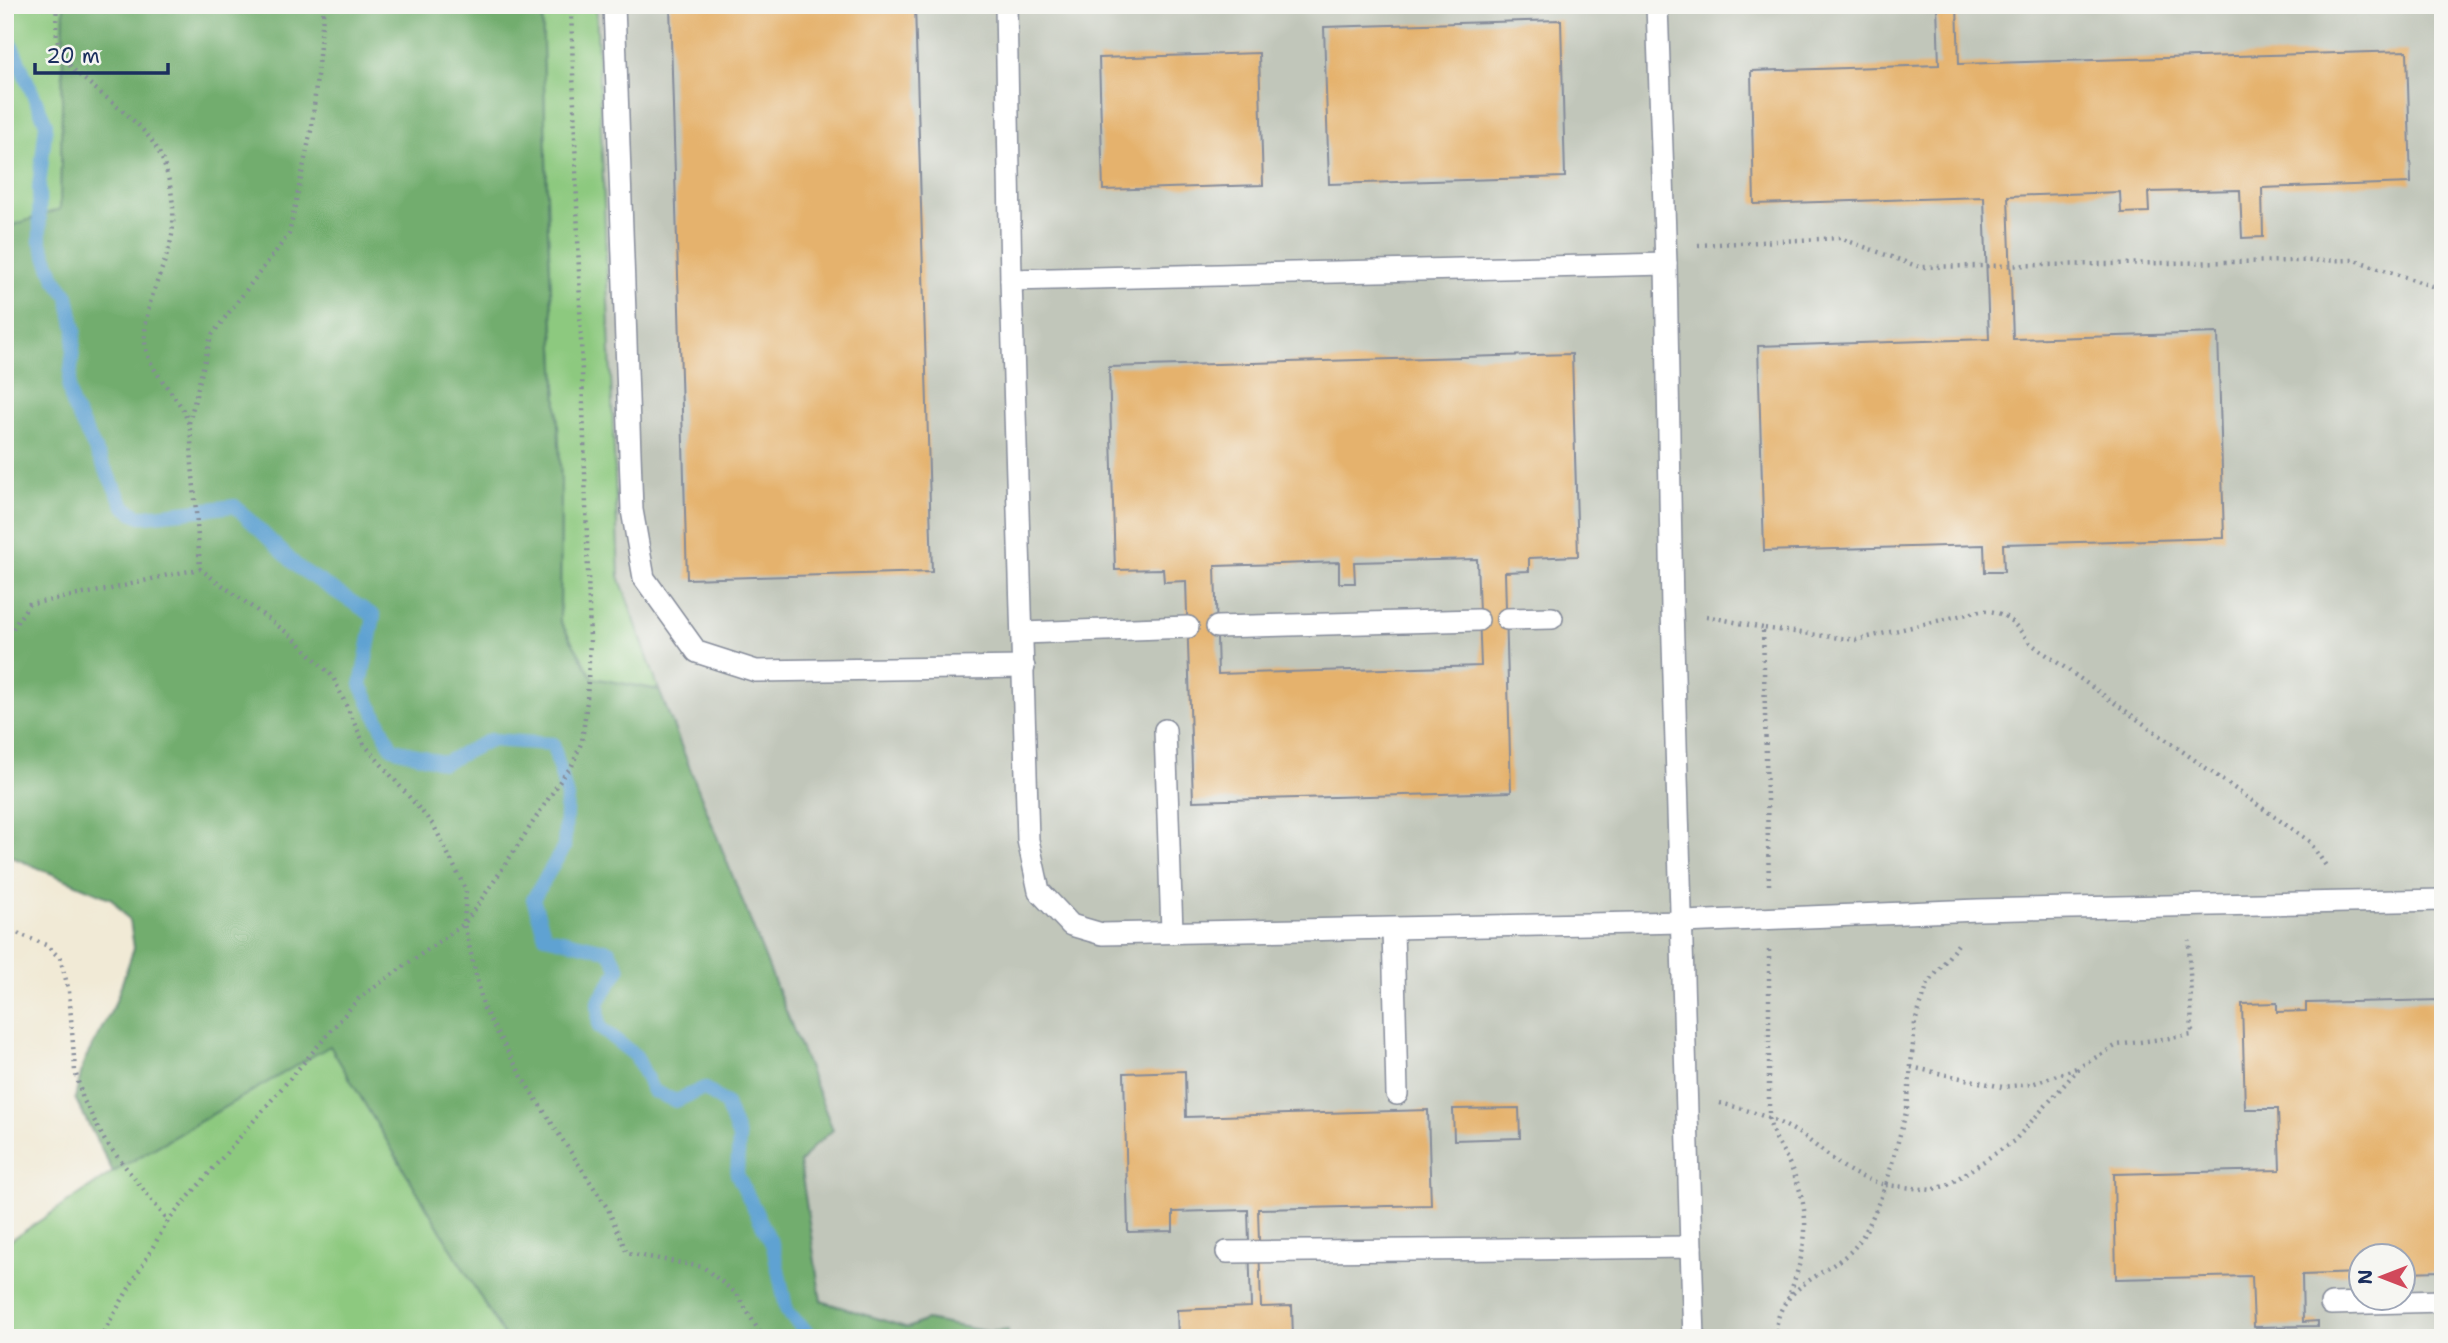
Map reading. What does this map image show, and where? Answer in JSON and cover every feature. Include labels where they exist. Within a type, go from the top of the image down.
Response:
[{"type":"lane","points":[[614,5],[632,510],[644,578],[697,652],[756,671],[1024,667]]},
{"type":"lane","points":[[1006,5],[1011,280],[1028,840],[1039,891],[1071,925],[1102,934],[1393,929],[1683,922],[2187,904],[2443,900]]},
{"type":"lane","points":[[1657,5],[1694,1338]]},
{"type":"lane","points":[[1011,280],[1665,255]]},
{"type":"lane","points":[[1507,619],[1552,618]]},
{"type":"lane","points":[[1217,627],[1478,620]]},
{"type":"lane","points":[[1023,633],[1188,627]]},
{"type":"lane","points":[[1165,730],[1172,931]]},
{"type":"lane","points":[[1393,929],[1397,1094]]},
{"type":"lane","points":[[1227,1252],[1691,1247]]},
{"type":"lane","points":[[2331,1304],[2443,1301]]},
{"type":"path","points":[[57,5],[56,27],[61,52],[72,67],[142,129],[163,160],[172,196],[173,228],[170,246],[148,312],[145,341],[147,356],[153,368],[179,401],[189,424]]},
{"type":"path","points":[[200,569],[189,424],[211,336],[289,234],[312,126],[324,5]]},
{"type":"path","points":[[100,1338],[168,1221],[359,998],[464,924],[572,766],[582,741],[590,640],[571,5]]},
{"type":"path","points":[[1665,255],[1840,238],[1919,267],[2356,260],[2443,290]]},
{"type":"path","points":[[5,640],[29,604],[200,569],[292,637],[333,677],[364,744],[434,826],[466,890],[464,924],[484,1009],[526,1084],[608,1209],[627,1253],[703,1267],[737,1294],[763,1338]]},
{"type":"path","points":[[1672,609],[1763,628],[1856,640],[1994,610],[2012,619],[2030,643],[2310,842],[2350,902]]},
{"type":"path","points":[[1763,628],[1769,919],[1769,1119],[1779,1147],[1789,1161],[1807,1214],[1801,1265],[1775,1324],[1776,1338]]},
{"type":"path","points":[[1911,1067],[2002,1087],[2032,1084],[2081,1066],[2118,1045],[2192,1035],[2187,904]]},
{"type":"path","points":[[1788,1299],[1804,1283],[1850,1252],[1861,1239],[1886,1185],[1907,1109],[1915,1022],[1928,984],[1956,949],[1978,910]]},
{"type":"path","points":[[5,928],[46,945],[60,958],[69,991],[75,1071],[83,1099],[105,1141],[168,1221]]},
{"type":"path","points":[[1687,1102],[1722,1103],[1769,1119],[1810,1141],[1838,1166],[1856,1177],[1886,1185],[1931,1190],[1948,1185],[2014,1141],[2081,1066]]},
{"type":"shaded area","points":[[596,5],[2443,5],[2443,1338],[1008,1338],[1008,1330],[990,1332],[926,1320],[909,1328],[821,1301],[800,1163],[832,1130],[659,690],[619,576]]},
{"type":"green space","points":[[5,5],[64,5],[60,210],[5,228]]},
{"type":"green space","points":[[64,5],[542,5],[548,232],[561,482],[560,621],[593,678],[659,690],[833,1130],[813,1147],[800,1163],[821,1301],[908,1328],[926,1320],[990,1332],[1008,1330],[1008,1338],[505,1338],[330,1046],[113,1172],[75,1098],[84,1061],[114,1006],[134,948],[130,921],[112,899],[5,854],[5,228],[60,209]]},
{"type":"green space","points":[[542,5],[596,5],[619,576],[659,690],[593,678],[560,621],[561,482],[548,232]]},
{"type":"green space","points":[[330,1045],[505,1338],[5,1338],[5,1244],[113,1172]]},
{"type":"building","points":[[670,5],[915,5],[932,572],[687,579]]},
{"type":"building","points":[[1937,5],[1957,5],[1959,64],[2407,51],[2411,183],[2262,188],[2263,237],[2242,238],[2240,190],[2148,192],[2149,212],[2121,213],[2120,192],[2008,196],[2013,339],[2218,333],[2224,538],[2003,544],[2004,572],[1985,572],[1984,545],[1764,551],[1758,346],[1989,339],[1984,197],[1754,204],[1751,71],[1939,65]]},
{"type":"building","points":[[1561,20],[1565,177],[1329,184],[1324,27]]},
{"type":"building","points":[[1259,53],[1263,185],[1103,190],[1099,58]]},
{"type":"building","points":[[1572,354],[1578,556],[1529,558],[1529,571],[1505,572],[1511,792],[1193,801],[1186,581],[1164,582],[1163,569],[1115,570],[1109,367]],"holes":[[[1477,559],[1481,666],[1218,674],[1215,566],[1339,562],[1339,583],[1355,583],[1354,562]]]},
{"type":"building","points":[[2443,1000],[2443,1271],[2416,1272],[2416,1242],[2346,1242],[2346,1273],[2302,1275],[2303,1322],[2318,1321],[2318,1326],[2254,1327],[2252,1276],[2116,1279],[2114,1174],[2280,1170],[2278,1109],[2245,1109],[2242,1004],[2277,1003],[2277,1012],[2306,1011],[2306,1003]]},
{"type":"building","points":[[1185,1071],[1186,1117],[1428,1110],[1431,1205],[1258,1209],[1261,1307],[1292,1306],[1293,1338],[1178,1338],[1177,1310],[1251,1307],[1248,1210],[1173,1212],[1173,1231],[1128,1232],[1124,1073]]},
{"type":"building","points":[[1519,1108],[1520,1138],[1454,1140],[1453,1109]]},
{"type":"waterway","points":[[5,30],[46,124],[39,187],[40,241],[55,279],[68,296],[75,330],[69,388],[72,404],[124,506],[138,516],[235,506],[299,568],[374,616],[361,685],[392,748],[444,763],[490,740],[553,744],[567,797],[564,847],[533,899],[545,936],[609,951],[619,969],[598,1002],[599,1027],[636,1056],[653,1091],[676,1101],[704,1088],[726,1104],[739,1138],[737,1174],[773,1246],[787,1312],[813,1338]]}]
